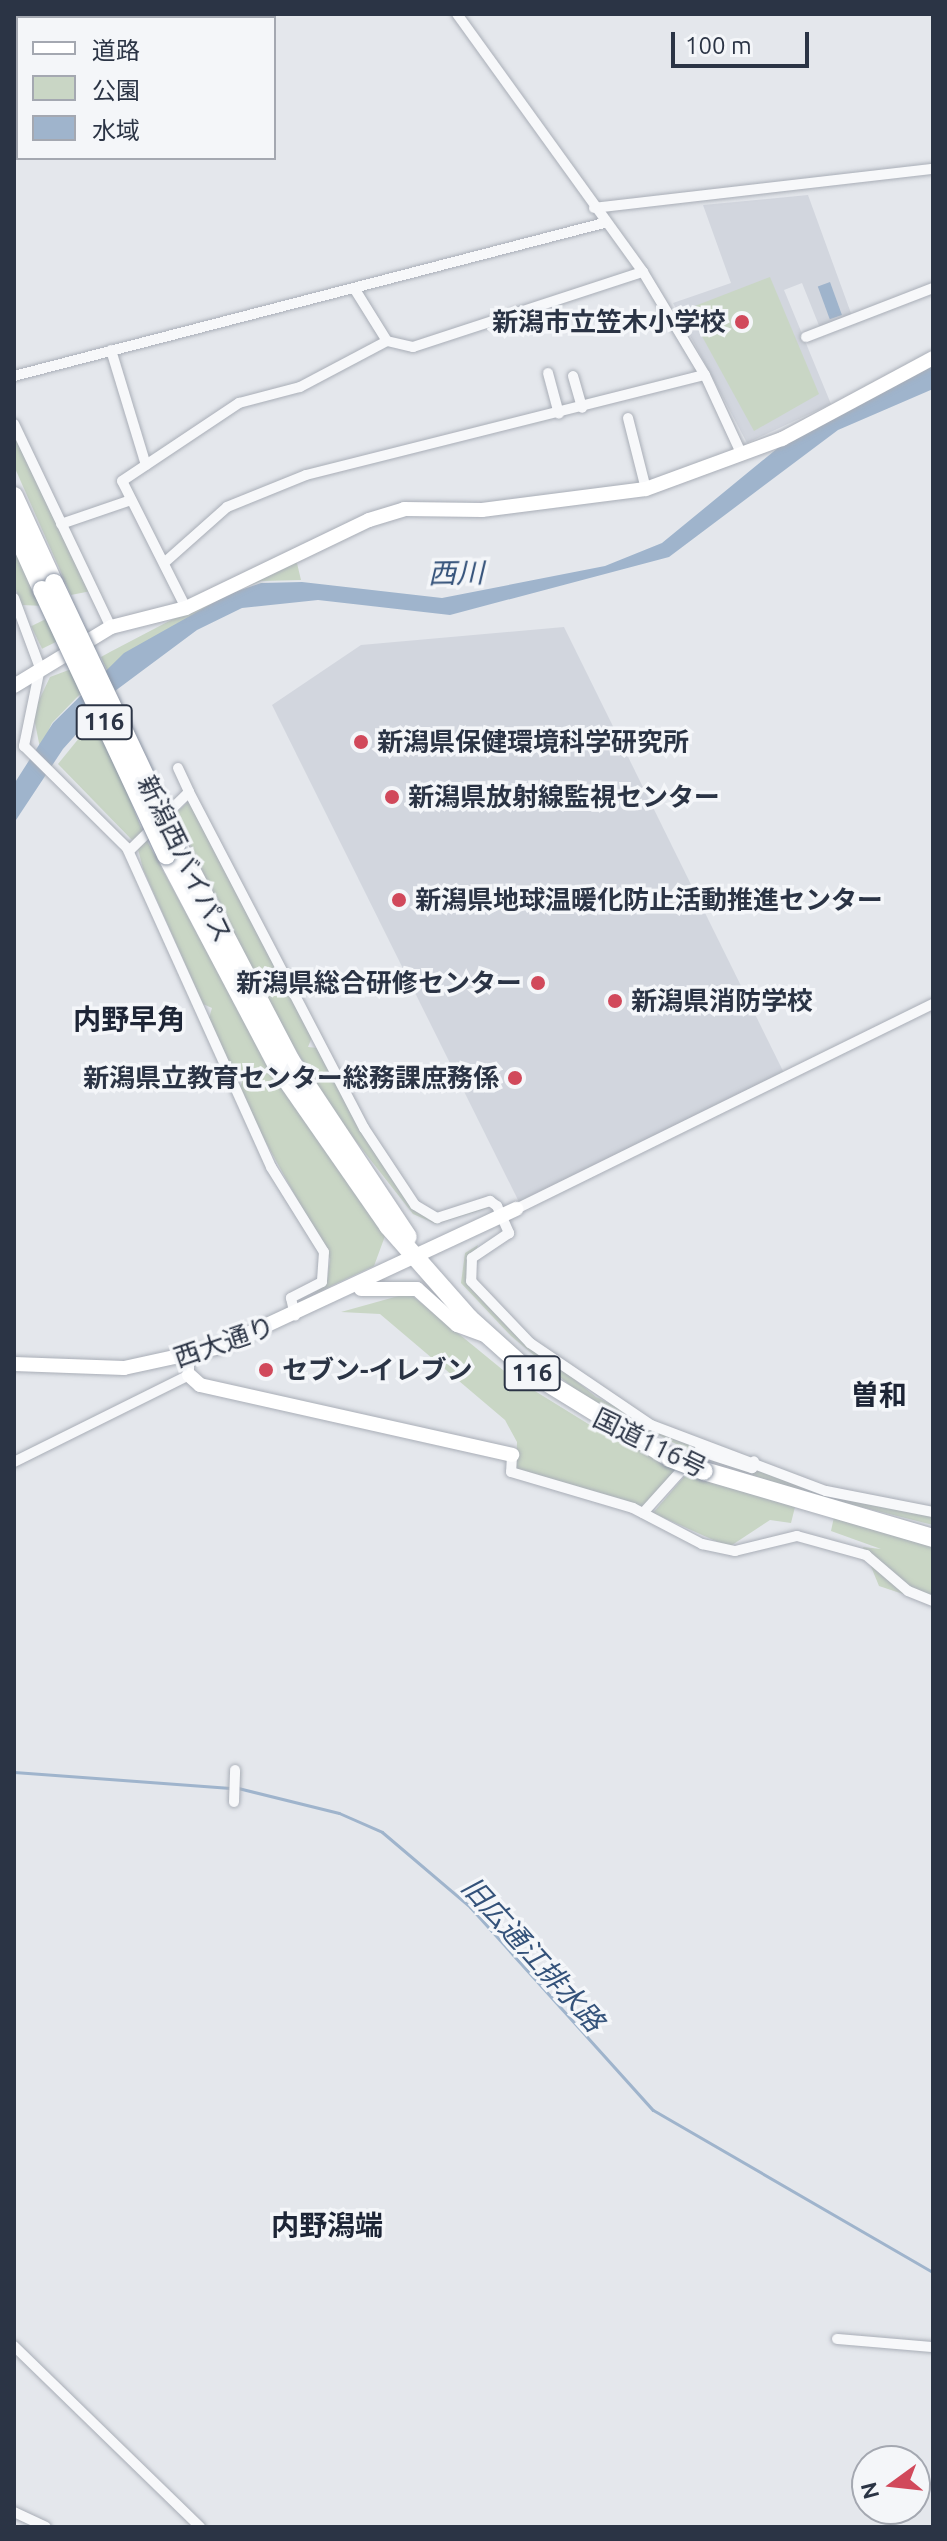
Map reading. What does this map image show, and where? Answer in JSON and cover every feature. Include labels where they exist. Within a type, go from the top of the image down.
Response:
[{"type":"highway","name":"新潟西バイパス","points":[[14,496],[48,586],[172,849],[328,1130],[419,1257]]},
{"type":"highway","name":"新潟西バイパス","points":[[14,528],[48,586]]},
{"type":"highway","name":"国道116号","points":[[419,1257],[487,1336],[589,1414],[670,1458],[704,1471],[933,1538]]},
{"type":"street","points":[[457,14],[604,223],[643,272],[705,375],[742,455]]},
{"type":"street","points":[[594,208],[933,169]]},
{"type":"street","points":[[14,376],[604,223]]},
{"type":"street","points":[[186,608],[128,501],[122,481],[239,403],[300,387],[387,341],[413,347],[643,272]]},
{"type":"street","points":[[354,288],[387,341]]},
{"type":"street","points":[[806,337],[933,288]]},
{"type":"street","points":[[111,350],[146,465]]},
{"type":"street","points":[[14,686],[111,627],[186,608],[297,551],[404,509],[482,510],[646,489],[742,455],[933,358]]},
{"type":"street","points":[[548,373],[559,414]]},
{"type":"street","points":[[164,563],[227,507],[306,475],[705,375]]},
{"type":"street","points":[[573,376],[582,408]]},
{"type":"street","points":[[628,418],[646,489]]},
{"type":"street","points":[[14,424],[111,627]]},
{"type":"street","points":[[61,524],[128,501]]},
{"type":"street","points":[[14,598],[19,622],[40,668],[23,726],[24,746],[129,851],[271,1167],[324,1252],[322,1282],[291,1298],[295,1316]]},
{"type":"street","points":[[178,768],[364,1128],[415,1205],[450,1218],[490,1201],[509,1212]]},
{"type":"street","points":[[129,851],[189,792]]},
{"type":"street","points":[[509,1212],[933,1004]]},
{"type":"street","points":[[509,1212],[509,1233],[479,1249],[469,1269],[501,1315],[627,1414],[826,1491],[933,1512]]},
{"type":"street","name":"西大通り","points":[[14,1364],[124,1368],[189,1356],[295,1316],[509,1212]]},
{"type":"street","points":[[352,1289],[417,1289],[457,1325],[487,1336]]},
{"type":"street","points":[[189,1356],[189,1375],[200,1385],[512,1455],[511,1472],[643,1513],[720,1549],[797,1536],[866,1555],[908,1591],[933,1601]]},
{"type":"street","points":[[14,1462],[189,1375]]},
{"type":"street","points":[[643,1513],[699,1451],[752,1468],[754,1461]]},
{"type":"street","points":[[234,1802],[235,1770]]},
{"type":"street","points":[[837,2339],[933,2347]]},
{"type":"street","points":[[14,2346],[200,2527]]},
{"type":"street","points":[[14,2512],[46,2527]]},
{"type":"shaded area","name":"新潟市立笠木小学校","points":[[808,195],[852,316],[820,328],[802,283],[784,290],[831,404],[747,443],[673,303],[731,283],[703,205]]},
{"type":"shaded area","points":[[564,627],[784,1073],[519,1202],[272,705],[361,645]]},
{"type":"green space","points":[[770,277],[819,394],[754,431],[687,309]]},
{"type":"green space","points":[[14,428],[91,591],[71,595],[14,466]]},
{"type":"green space","points":[[14,538],[45,606],[22,605],[14,585]]},
{"type":"green space","points":[[295,555],[301,580],[261,581],[227,594],[107,670],[101,657]]},
{"type":"green space","points":[[50,617],[61,639],[42,649],[31,626]]},
{"type":"green space","points":[[74,668],[84,690],[52,723],[40,748],[33,713],[50,677]]},
{"type":"green space","points":[[97,716],[143,833],[132,840],[58,764]]},
{"type":"green space","points":[[189,801],[278,970],[271,978],[283,978],[312,1037],[308,1047],[318,1048],[403,1195],[429,1220],[491,1207],[436,1224],[413,1214],[333,1112],[257,985],[175,814]]},
{"type":"green space","points":[[147,841],[266,1061],[385,1236],[374,1266],[314,1294],[327,1282],[330,1259],[253,1119],[239,1088],[244,1078],[234,1077],[209,1018],[212,1008],[203,1004],[143,869],[138,849]]},
{"type":"green space","points":[[478,1245],[466,1277],[495,1314],[596,1397],[699,1445],[692,1452],[584,1397],[511,1336],[461,1283],[465,1253]]},
{"type":"green space","points":[[409,1293],[509,1375],[611,1438],[680,1467],[642,1507],[516,1470],[517,1442],[505,1420],[380,1314],[341,1312]]},
{"type":"green space","points":[[705,1454],[853,1501],[933,1516],[933,1525],[790,1489],[700,1456]]},
{"type":"green space","points":[[689,1471],[795,1507],[791,1523],[770,1520],[729,1547],[653,1513]]},
{"type":"green space","points":[[834,1517],[933,1541],[933,1604],[879,1586],[863,1547],[881,1549],[831,1531]]},
{"type":"water","points":[[830,282],[842,315],[830,319],[818,286]]},
{"type":"water","points":[[933,365],[933,389],[838,430],[669,557],[450,615],[318,600],[242,608],[197,630],[115,691],[63,749],[14,823],[14,784],[53,723],[124,653],[229,594],[261,583],[302,582],[442,598],[605,566],[662,543],[790,438]]},
{"type":"waterway","name":"旧広通江排水路","points":[[14,1772],[230,1788]]},
{"type":"waterway","name":"旧広通江排水路","points":[[238,1788],[339,1813],[382,1832],[470,1907],[653,2110],[933,2272]]},
{"type":"place","name":"新潟市立笠木小学校","points":[[742,322]]},
{"type":"place","name":"新潟県保健環境科学研究所","points":[[361,742]]},
{"type":"place","name":"新潟県放射線監視センター","points":[[392,797]]},
{"type":"place","name":"新潟県地球温暖化防止活動推進センター","points":[[399,900]]},
{"type":"place","name":"新潟県総合研修センター","points":[[538,983]]},
{"type":"place","name":"新潟県消防学校","points":[[615,1001]]},
{"type":"place","name":"新潟県立教育センター総務課庶務係","points":[[515,1078]]},
{"type":"place","name":"セブン-イレブン","points":[[266,1370]]},
{"type":"district","name":"内野早角","points":[[129,1019]]},
{"type":"district","name":"曽和","points":[[879,1395]]},
{"type":"district","name":"内野潟端","points":[[327,2225]]},
{"type":"water label","name":"西川","points":[[456,573]]}]
